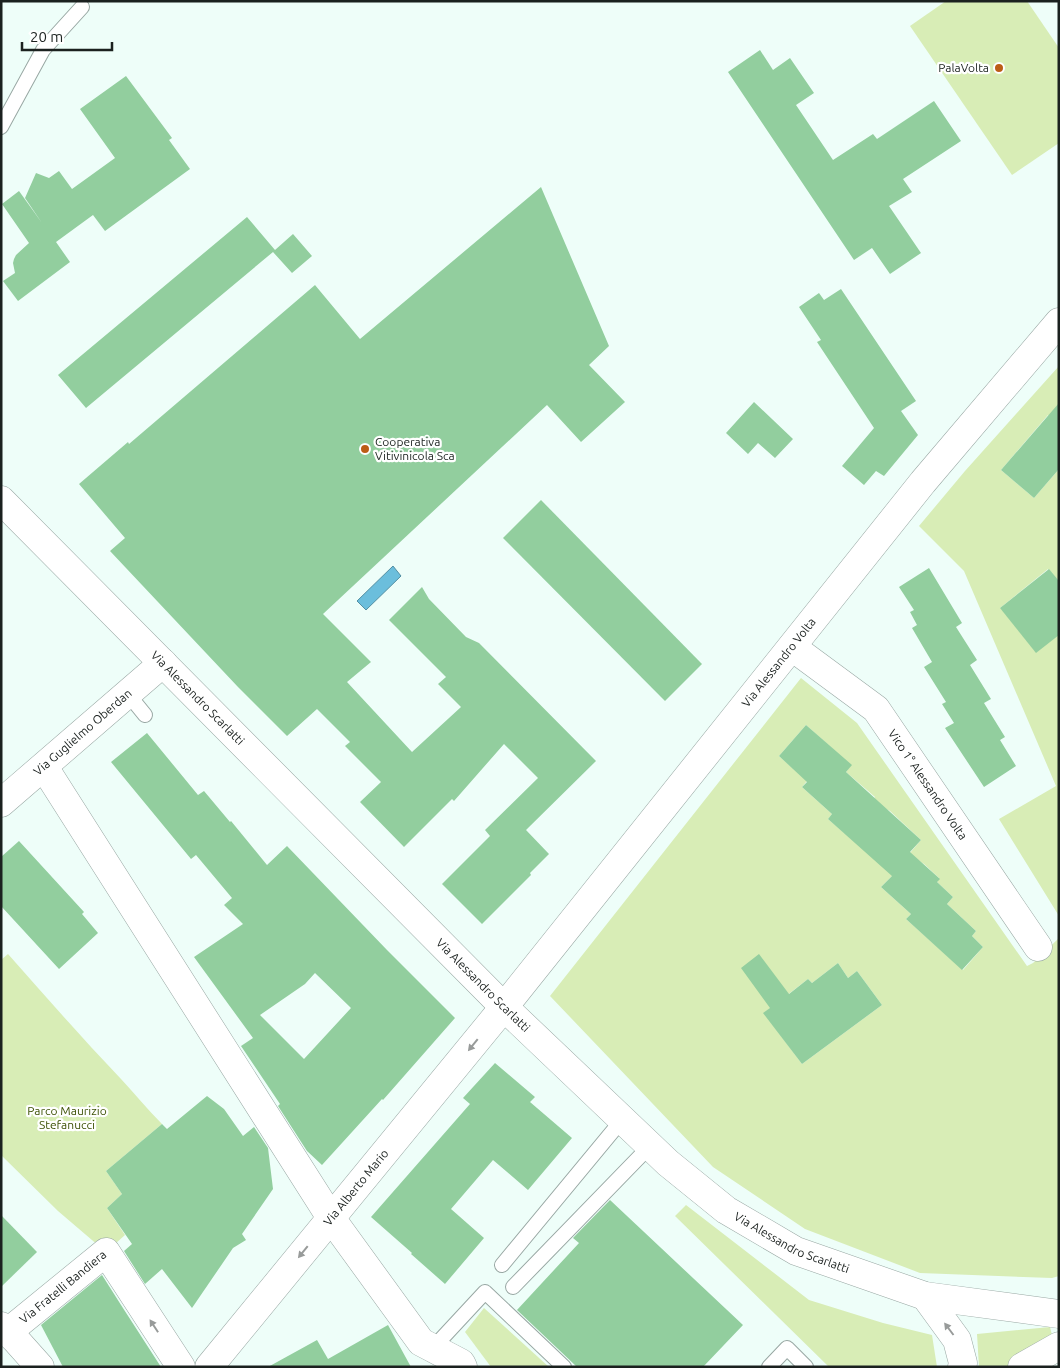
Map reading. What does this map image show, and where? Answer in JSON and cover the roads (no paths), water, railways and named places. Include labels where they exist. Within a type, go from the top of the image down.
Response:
[{"type":"street","name":"Via Alessandro Volta","points":[[504,1007],[924,482],[1059,322]]},
{"type":"street","name":"Via Alessandro Scarlatti","points":[[1,500],[504,1007],[668,1163],[726,1210],[796,1251],[925,1296],[1059,1314]]},
{"type":"street","name":"Vico 1° Alessandro Volta","points":[[792,647],[876,709],[1038,947]]},
{"type":"street","name":"Via Guglielmo Oberdan","points":[[1,803],[163,663]]},
{"type":"street","points":[[44,766],[331,1218],[421,1342],[461,1364],[463,1367]]},
{"type":"street","name":"Via Alberto Mario","points":[[209,1367],[504,1007]]},
{"type":"street","name":"Via Fratelli Bandiera","points":[[5,1329],[106,1252],[181,1367]]},
{"type":"street","points":[[925,1296],[957,1340],[963,1364],[962,1367]]},
{"type":"street","points":[[5,1329],[40,1367]]},
{"type":"street","points":[[1022,1367],[1059,1346]]},
{"type":"lane","points":[[1,127],[44,50],[82,7]]},
{"type":"lane","points":[[128,694],[145,715]]},
{"type":"lane","points":[[502,1265],[622,1120]]},
{"type":"lane","points":[[513,1287],[650,1146]]},
{"type":"lane","points":[[433,1348],[485,1292],[564,1367]]},
{"type":"lane","points":[[770,1367],[787,1348],[806,1367]]},
{"type":"water","points":[[393,566],[401,576],[366,610],[357,601]]},
{"type":"place","name":"PalaVolta","points":[[999,68]]},
{"type":"place","name":"Cooperativa Vitivinicola Sca","points":[[365,449]]},
{"type":"park label","name":"Parco Maurizio Stefanucci","points":[[67,1118]]}]
